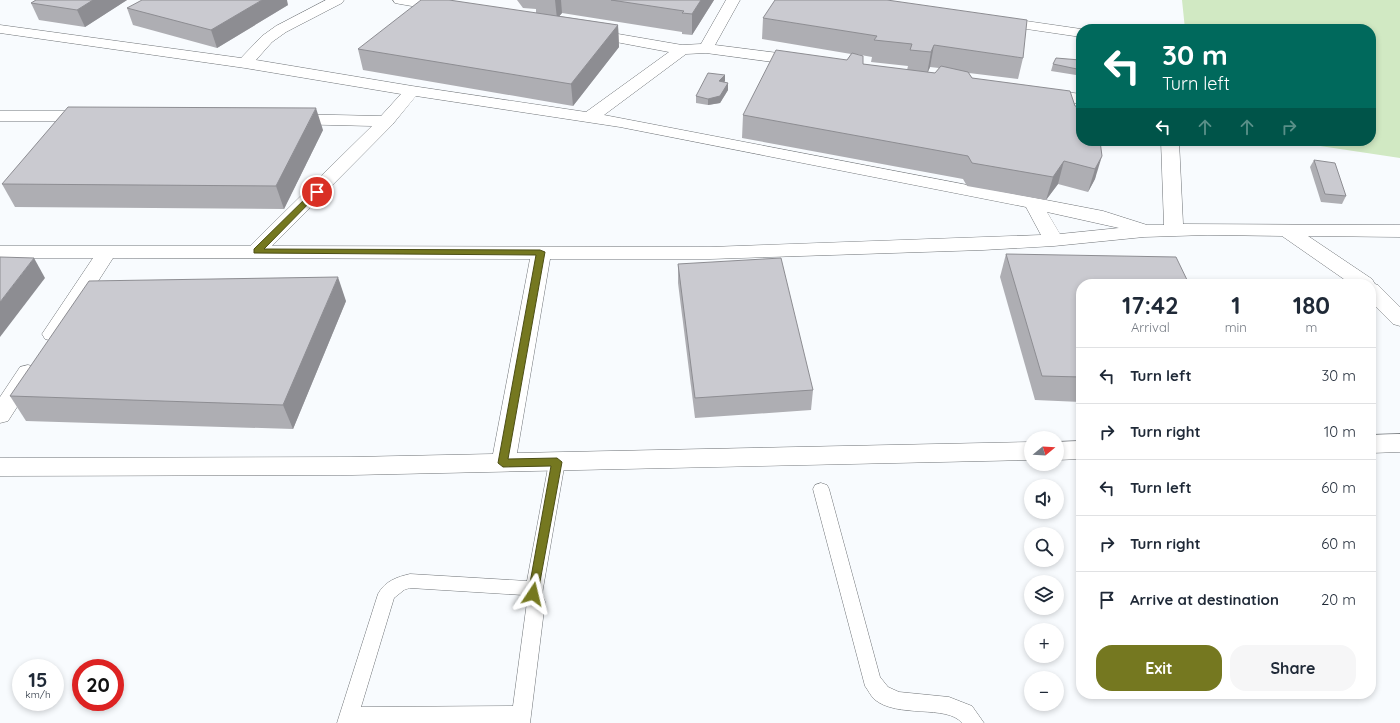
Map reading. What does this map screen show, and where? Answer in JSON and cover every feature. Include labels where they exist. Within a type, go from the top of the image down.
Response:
[{"type":"street","points":[[246,63],[267,39],[281,29],[336,0]]},
{"type":"street","points":[[400,0],[462,11]]},
{"type":"street","points":[[706,48],[733,0]]},
{"type":"street","points":[[981,18],[1076,32]]},
{"type":"street","points":[[0,29],[246,63],[724,141],[1110,218],[1144,231]]},
{"type":"street","points":[[572,30],[682,50],[706,48],[816,63]]},
{"type":"street","points":[[589,118],[682,50]]},
{"type":"street","points":[[256,251],[386,121],[412,91]]},
{"type":"street","points":[[1026,92],[1076,98]]},
{"type":"street","points":[[0,116],[107,116]]},
{"type":"street","points":[[270,119],[386,121]]},
{"type":"street","points":[[1170,146],[1174,230]]},
{"type":"street","points":[[1033,203],[1054,240]]},
{"type":"street","points":[[0,252],[710,252],[1054,240],[1144,231],[1174,230],[1400,230]]},
{"type":"street","points":[[1288,231],[1358,279]]},
{"type":"street","points":[[0,415],[107,252]]},
{"type":"street","points":[[503,463],[540,252]]},
{"type":"street","points":[[1376,295],[1400,319]]},
{"type":"street","points":[[1376,444],[1400,443]]},
{"type":"street","points":[[1064,451],[1076,450]]},
{"type":"street","points":[[0,467],[352,466],[1024,451]]},
{"type":"lane","points":[[533,594],[557,462]]},
{"type":"lane","points":[[821,489],[872,680],[881,693],[897,700],[950,706],[965,712],[974,723]]},
{"type":"lane","points":[[410,581],[527,588],[533,594],[536,602],[520,719],[348,720],[387,594],[399,584],[410,581]]},
{"type":"green space","points":[[1182,0],[1400,0],[1400,158],[1320,146],[1376,146],[1376,24],[1184,24]]},
{"type":"building","points":[[36,0],[93,0],[77,10],[31,3]]},
{"type":"building","points":[[142,0],[262,0],[211,30],[127,8]]},
{"type":"building","points":[[421,0],[449,0],[618,25],[571,84],[358,49]]},
{"type":"building","points":[[611,0],[701,0],[692,14],[682,13],[684,11]]},
{"type":"building","points":[[775,0],[887,0],[1027,20],[1023,58],[934,45],[931,52],[910,50],[912,44],[874,40],[877,36],[763,18]]},
{"type":"building","points":[[776,50],[847,60],[852,53],[863,56],[863,64],[935,73],[941,66],[968,72],[972,78],[1070,91],[1076,106],[1076,146],[1101,146],[1102,156],[1095,169],[1064,161],[1053,177],[972,163],[968,156],[743,115]]},
{"type":"building","points":[[1056,58],[1076,60],[1076,69],[1053,64]]},
{"type":"building","points":[[708,73],[725,75],[719,81],[728,83],[720,96],[708,99],[696,96]]},
{"type":"building","points":[[68,107],[316,108],[276,186],[2,184]]},
{"type":"building","points":[[1314,160],[1335,163],[1346,196],[1325,194]]},
{"type":"building","points":[[1006,254],[1176,257],[1187,279],[1076,279],[1076,377],[1042,376]]},
{"type":"building","points":[[0,257],[34,258],[0,302]]},
{"type":"building","points":[[781,258],[813,390],[695,398],[678,264]]},
{"type":"building","points":[[338,277],[283,405],[10,396],[89,281]]},
{"type":"route","points":[[317,192],[256,251],[540,252],[503,463],[557,462],[533,594]]}]
